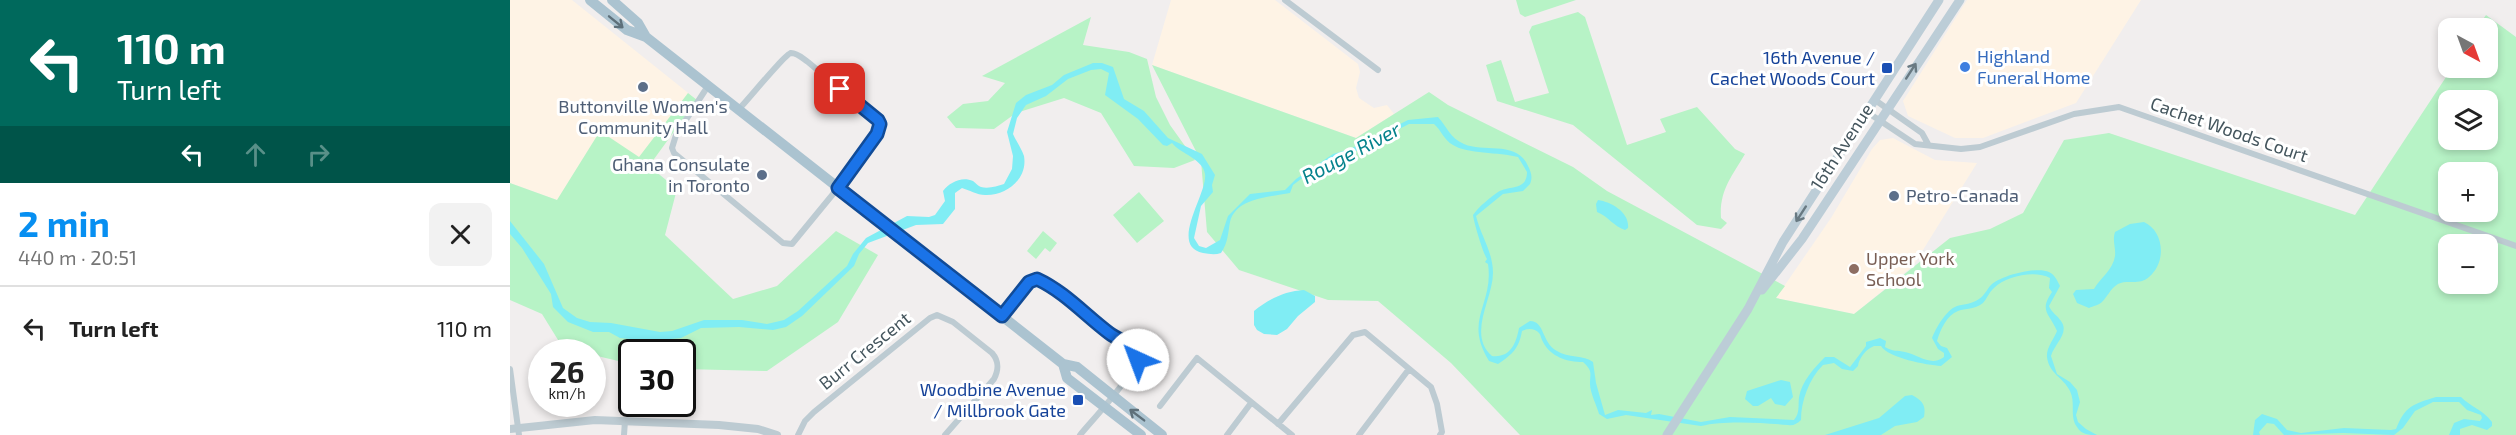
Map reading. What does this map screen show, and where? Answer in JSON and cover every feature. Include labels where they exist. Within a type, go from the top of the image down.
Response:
[{"type":"main road","points":[[590,0],[627,30],[646,37],[1063,364],[1077,367],[1162,435]]},
{"type":"main road","points":[[612,0],[638,23],[646,37]]},
{"type":"main road","name":"16th Avenue","points":[[1668,433],[1748,309],[1783,242],[1939,0]]},
{"type":"main road","name":"16th Avenue","points":[[1748,309],[1802,239],[1960,0]]},
{"type":"main road","points":[[1063,364],[1067,378],[1141,435]]},
{"type":"street","points":[[1285,0],[1378,70]]},
{"type":"street","points":[[708,86],[676,135],[672,148],[677,156],[783,243],[792,244],[838,188],[877,134],[880,124],[808,62],[791,53],[784,56],[739,109]]},
{"type":"street","points":[[1875,100],[1922,133],[1928,144]]},
{"type":"street","name":"Cachet Woods Court","points":[[1867,112],[1915,144],[1961,149],[1980,147],[2074,114],[2119,107],[2516,246]]},
{"type":"street","points":[[1002,316],[1029,282],[1037,279],[1083,310],[1123,343],[1138,350],[1138,360],[1080,435]]},
{"type":"street","name":"Burr Crescent","points":[[798,435],[805,421],[814,412],[930,318],[937,315],[954,322],[992,353],[998,365],[994,379],[945,435]]},
{"type":"street","points":[[1278,424],[1353,334],[1365,332],[1431,387],[1437,404],[1442,432],[1440,435]]},
{"type":"street","points":[[1160,406],[1197,358],[1292,435]]},
{"type":"street","points":[[510,369],[516,431],[595,420],[719,425],[758,429],[777,435]]},
{"type":"street","points":[[1359,435],[1409,369]]},
{"type":"street","points":[[1227,435],[1251,402]]},
{"type":"street","points":[[624,435],[625,422]]},
{"type":"shaded area","points":[[510,0],[572,0],[697,100],[649,166],[618,222],[510,183]]},
{"type":"shaded area","points":[[1171,0],[1275,0],[1358,64],[1360,72],[1356,88],[1359,98],[1374,108],[1387,105],[1394,114],[1356,138],[1152,65]]},
{"type":"shaded area","points":[[1967,0],[2141,0],[2076,103],[1983,138],[1955,138],[1908,116],[1903,101]]},
{"type":"shaded area","points":[[1893,138],[1935,160],[1977,163],[1913,266],[1854,314],[1776,298],[1831,218],[1872,149],[1880,140]]},
{"type":"green space","points":[[1516,0],[1576,0],[1525,17],[1520,14]]},
{"type":"green space","points":[[1578,12],[1585,17],[1627,145],[1666,132],[1660,119],[1697,107],[1735,149],[1745,154],[1724,192],[1721,218],[1727,223],[1721,229],[1697,225],[1573,125],[1497,101],[1486,65],[1501,60],[1515,102],[1549,93],[1529,32],[1532,26]]},
{"type":"green space","points":[[1091,17],[1083,45],[1129,52],[1147,59],[1156,97],[1170,125],[1195,160],[1174,168],[1134,166],[1101,113],[1064,98],[1016,113],[994,129],[956,128],[947,117],[963,104],[988,101],[1005,83],[982,76]]},
{"type":"green space","points":[[2498,24],[2516,37],[2516,435],[1520,435],[1451,363],[1378,301],[1328,300],[1239,270],[1207,232],[1201,161],[1152,65],[1356,138],[1429,92],[1448,105],[1573,167],[1607,191],[1785,286],[1776,298],[1854,314],[1950,238],[1990,229],[2023,213],[2064,140],[2109,133],[2355,215],[2445,78],[2498,78]]},
{"type":"green space","points":[[688,93],[697,100],[649,166],[677,189],[665,235],[733,299],[777,286],[836,231],[878,255],[838,322],[767,371],[696,369],[696,339],[618,339],[618,361],[606,358],[606,339],[557,339],[542,314],[510,300],[510,183],[557,200],[600,131],[639,157]]},
{"type":"green space","points":[[1139,192],[1164,221],[1137,243],[1113,215]]},
{"type":"green space","points":[[1043,231],[1057,243],[1050,252],[1045,248],[1036,259],[1027,251]]},
{"type":"water","name":"Rouge River","points":[[1093,63],[1113,67],[1124,99],[1144,111],[1168,138],[1202,154],[1215,175],[1212,185],[1213,192],[1201,206],[1194,238],[1199,246],[1206,248],[1220,240],[1228,216],[1250,194],[1285,190],[1296,179],[1333,154],[1350,149],[1408,120],[1438,117],[1459,142],[1516,153],[1523,158],[1531,172],[1530,184],[1523,191],[1503,194],[1476,216],[1491,258],[1493,273],[1481,327],[1485,347],[1492,356],[1503,355],[1514,344],[1519,328],[1530,321],[1535,322],[1541,328],[1548,343],[1557,351],[1593,362],[1605,415],[1618,410],[1646,413],[1652,410],[1651,415],[1659,414],[1701,422],[1730,417],[1794,420],[1798,412],[1799,397],[1803,386],[1825,357],[1834,357],[1850,367],[1866,346],[1866,342],[1880,338],[1886,341],[1885,347],[1890,350],[1905,352],[1930,361],[1939,360],[1944,357],[1944,353],[1938,349],[1932,338],[1949,311],[1979,299],[1991,285],[2002,278],[2028,271],[2043,270],[2053,275],[2060,286],[2049,306],[2061,321],[2064,330],[2051,356],[2057,374],[2070,382],[2077,390],[2080,402],[2076,415],[2078,422],[2097,435],[2088,435],[2079,430],[2073,418],[2070,391],[2048,363],[2048,350],[2057,331],[2046,308],[2052,292],[2049,288],[2050,278],[2037,274],[2006,280],[1992,290],[1980,305],[1958,311],[1950,316],[1937,341],[1941,346],[1947,348],[1952,357],[1941,366],[1899,357],[1881,346],[1871,347],[1853,371],[1842,369],[1834,363],[1823,365],[1804,398],[1801,420],[1795,424],[1733,423],[1701,426],[1626,415],[1607,419],[1599,414],[1591,391],[1588,368],[1583,362],[1565,360],[1555,355],[1546,347],[1540,334],[1535,330],[1522,331],[1514,350],[1498,364],[1489,361],[1482,346],[1479,323],[1489,278],[1488,264],[1485,262],[1487,259],[1473,215],[1481,205],[1498,192],[1524,182],[1527,172],[1518,157],[1459,148],[1447,140],[1434,124],[1409,124],[1301,179],[1293,185],[1290,193],[1264,197],[1239,207],[1230,222],[1221,253],[1203,253],[1193,248],[1189,240],[1189,230],[1204,183],[1203,169],[1196,160],[1172,143],[1167,146],[1163,145],[1138,119],[1105,95],[1109,73],[1101,69],[1091,70],[1068,79],[1046,96],[1026,105],[1017,118],[1013,134],[1024,156],[1023,172],[1008,189],[1001,193],[985,195],[962,188],[955,193],[955,209],[943,224],[916,225],[868,243],[859,254],[854,266],[802,316],[786,327],[773,330],[739,327],[701,328],[681,338],[670,339],[630,339],[620,338],[609,332],[593,332],[568,322],[553,307],[551,294],[522,248],[510,234],[510,221],[544,264],[563,308],[577,318],[660,332],[672,331],[704,320],[742,320],[767,324],[784,320],[798,311],[847,266],[866,238],[907,216],[935,215],[945,201],[943,191],[949,185],[961,180],[973,181],[980,187],[987,188],[1004,184],[1012,169],[1013,156],[1007,132],[1016,103],[1026,95],[1052,85],[1064,75]]},
{"type":"water","points":[[1598,200],[1619,209],[1626,218],[1628,228],[1625,230],[1621,228],[1597,212]]},
{"type":"water","points":[[2144,222],[2156,232],[2161,247],[2159,263],[2155,271],[2145,280],[2118,284],[2098,305],[2089,308],[2077,303],[2073,294],[2076,290],[2094,289],[2112,266],[2115,256],[2115,232],[2130,224]]},
{"type":"water","points":[[1304,290],[1315,296],[1315,302],[1287,329],[1277,335],[1264,334],[1257,330],[1254,325],[1254,311],[1278,296]]},
{"type":"water","points":[[1781,380],[1790,382],[1793,397],[1785,406],[1775,404],[1771,398],[1758,406],[1753,406],[1745,399],[1747,391]]},
{"type":"water","points":[[1912,395],[1921,401],[1925,409],[1924,417],[1917,422],[1895,426],[1881,435],[1825,435],[1879,418],[1905,396]]},
{"type":"water","points":[[2436,397],[2461,397],[2488,418],[2492,426],[2487,430],[2472,425],[2460,429],[2460,435],[2449,435],[2454,423],[2464,419],[2480,421],[2481,415],[2467,410],[2459,402],[2433,402],[2415,411],[2403,428],[2394,435],[2343,433],[2284,435],[2274,424],[2267,423],[2259,432],[2260,435],[2253,435],[2255,420],[2262,414],[2277,419],[2287,430],[2301,433],[2344,428],[2396,429],[2403,415],[2411,407]]},
{"type":"place","name":"Highland Funeral Home","points":[[1965,67]]},
{"type":"place","name":"16th Avenue / Cachet Woods Court","points":[[1887,68]]},
{"type":"place","name":"Buttonville Women's Community Hall","points":[[643,87]]},
{"type":"place","name":"Ghana Consulate in Toronto","points":[[762,175]]},
{"type":"place","name":"Petro-Canada","points":[[1894,196]]},
{"type":"place","name":"Upper York School","points":[[1854,269]]},
{"type":"place","name":"Woodbine Avenue / Millbrook Gate","points":[[1078,400]]},
{"type":"route","points":[[840,89],[880,124],[877,134],[838,188],[1002,316],[1029,282],[1037,279],[1083,310],[1123,343],[1138,350],[1138,360]]}]
